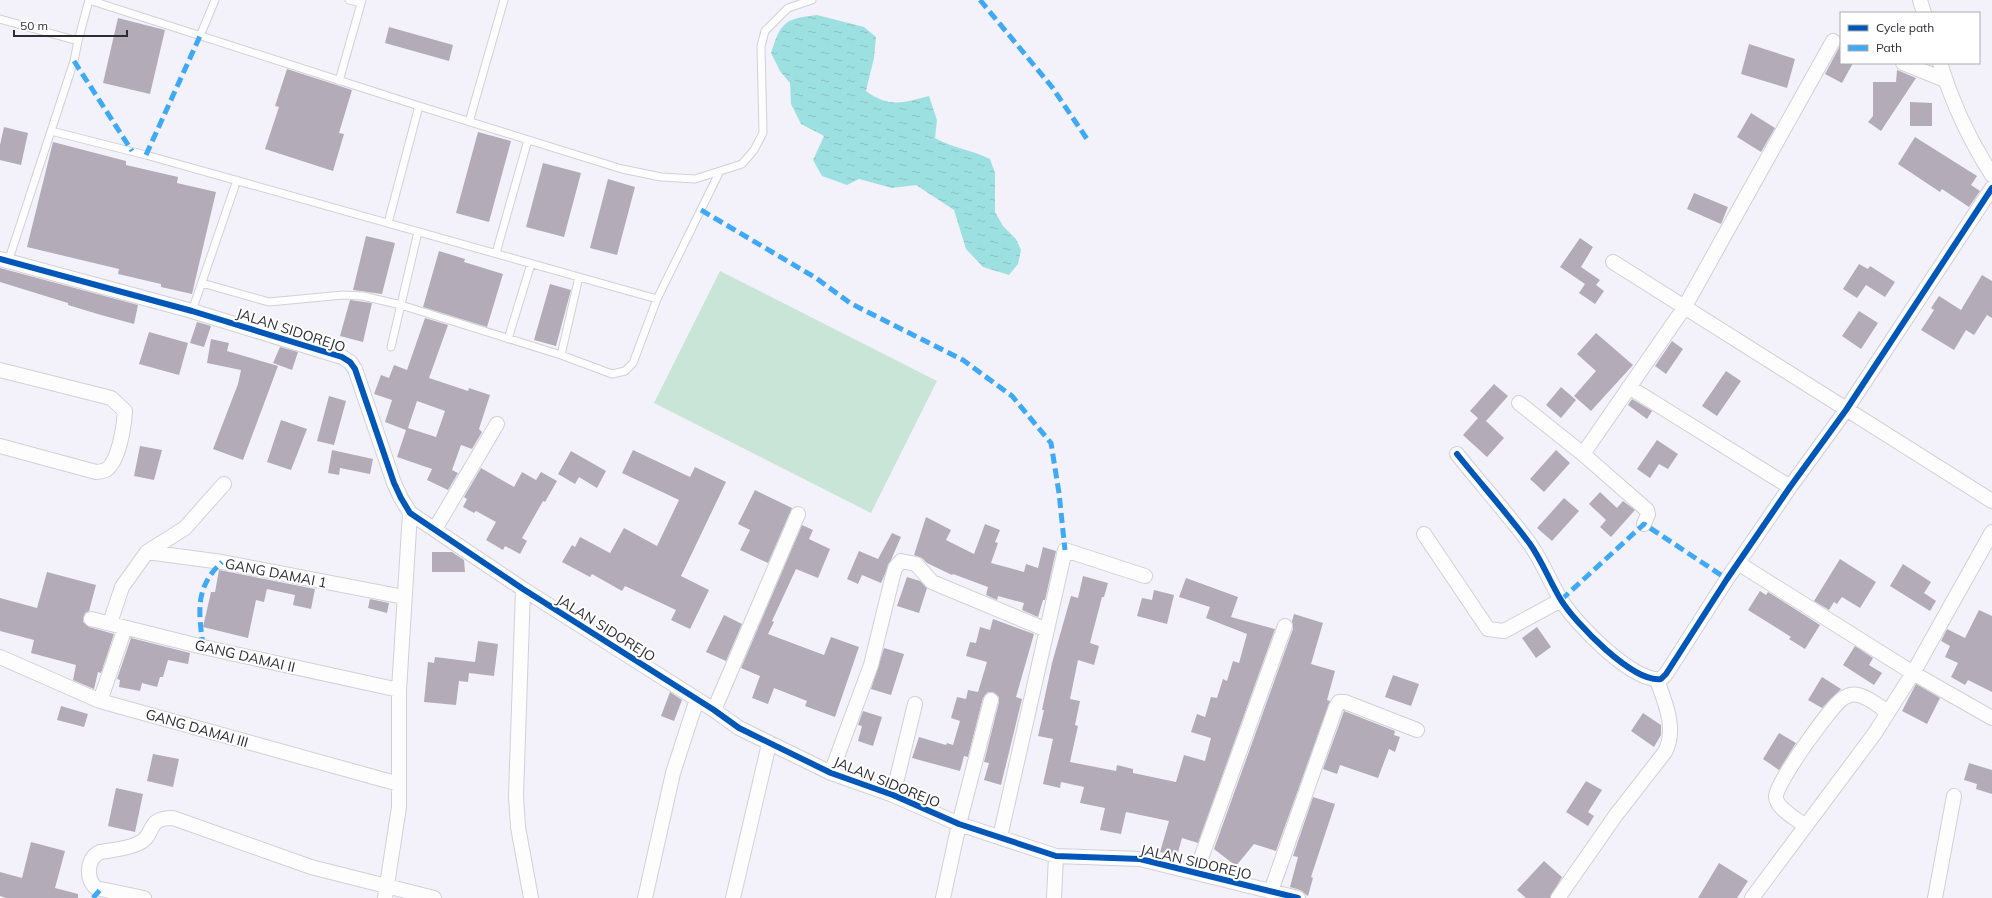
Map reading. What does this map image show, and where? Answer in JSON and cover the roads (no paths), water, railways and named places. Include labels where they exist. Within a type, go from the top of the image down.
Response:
[{"type":"street","points":[[1920,0],[1924,12]]},
{"type":"street","points":[[1583,454],[1684,308],[1833,41]]},
{"type":"street","points":[[1905,64],[1945,80]]},
{"type":"street","points":[[1940,64],[1945,80],[1979,154],[1992,175]]},
{"type":"street","points":[[1457,454],[1530,545],[1561,600],[1573,617],[1616,658],[1645,677],[1657,680],[1661,679],[1666,674],[1738,563],[1790,487],[1846,410],[1992,188]]},
{"type":"street","name":"JALAN SIDOREJO","points":[[4,260],[192,311],[342,357],[350,362],[355,369],[394,483],[410,513],[523,589],[697,699],[739,728],[770,744],[831,773],[892,795],[959,824],[1056,856],[1140,859],[1196,872],[1220,880],[1298,898]]},
{"type":"street","points":[[1612,262],[1992,501]]},
{"type":"street","points":[[0,370],[111,398],[125,411],[124,424],[114,461],[105,471],[96,472],[0,446]]},
{"type":"street","points":[[1629,387],[1790,487]]},
{"type":"street","points":[[1519,403],[1583,454],[1647,510],[1648,514],[1644,524]]},
{"type":"street","points":[[435,529],[497,424]]},
{"type":"street","points":[[110,623],[122,587],[147,552],[185,528],[224,484]]},
{"type":"street","points":[[386,892],[399,807],[399,690],[410,513]]},
{"type":"street","points":[[714,710],[798,514]]},
{"type":"street","points":[[1752,898],[1875,733],[1913,673],[1992,532]]},
{"type":"street","points":[[1424,534],[1488,629],[1504,632],[1561,600]]},
{"type":"street","points":[[1000,837],[1065,550],[1145,576]]},
{"type":"street","name":"GANG DAMAI 1","points":[[147,552],[222,562],[404,597]]},
{"type":"street","points":[[831,773],[871,665],[895,568],[902,561],[916,564],[932,582],[1047,630]]},
{"type":"street","points":[[1738,563],[1913,673],[1992,718]]},
{"type":"street","points":[[523,589],[516,796],[518,827],[531,898]]},
{"type":"street","name":"GANG DAMAI II","points":[[91,619],[399,690]]},
{"type":"street","points":[[1196,872],[1285,626]]},
{"type":"street","points":[[100,701],[125,628]]},
{"type":"street","name":"GANG DAMAI III","points":[[0,657],[100,701],[399,784]]},
{"type":"street","points":[[1558,898],[1616,815],[1670,742],[1670,724],[1657,680]]},
{"type":"street","points":[[1805,826],[1778,804],[1776,797],[1778,786],[1807,743],[1842,698],[1852,695],[1860,695],[1888,712]]},
{"type":"street","points":[[645,898],[673,773],[697,699]]},
{"type":"street","points":[[943,898],[959,824],[991,700]]},
{"type":"street","points":[[1271,891],[1336,706],[1339,702],[1345,702],[1417,730]]},
{"type":"street","points":[[892,795],[915,704]]},
{"type":"street","points":[[733,898],[770,744]]},
{"type":"street","points":[[1935,898],[1954,796]]},
{"type":"street","points":[[144,898],[97,894],[88,877],[91,862],[95,855],[137,844],[148,836],[155,822],[173,818],[386,892],[434,898]]},
{"type":"street","points":[[1054,898],[1056,856]]},
{"type":"lane","points":[[4,260],[51,131],[74,61],[89,0],[418,106],[622,168],[660,177],[694,179],[719,173],[742,164],[754,150],[763,132],[761,46],[765,31],[788,8],[812,0]]},
{"type":"lane","points":[[200,36],[215,0]]},
{"type":"lane","points":[[339,81],[362,2],[349,0]]},
{"type":"lane","points":[[469,122],[504,0]]},
{"type":"lane","points":[[0,19],[78,41]]},
{"type":"lane","points":[[388,223],[418,106]]},
{"type":"lane","points":[[51,131],[237,180],[657,299]]},
{"type":"lane","points":[[496,253],[528,140]]},
{"type":"lane","points":[[202,283],[269,302],[343,295],[363,296],[401,305],[561,355],[612,374],[625,371],[633,362],[657,299],[719,173]]},
{"type":"lane","points":[[192,311],[237,180]]},
{"type":"lane","points":[[391,347],[418,232]]},
{"type":"lane","points":[[508,339],[531,264]]},
{"type":"lane","points":[[561,355],[579,277]]},
{"type":"water","points":[[817,15],[864,27],[876,37],[874,58],[866,91],[882,100],[889,102],[911,101],[929,96],[937,120],[935,138],[990,159],[995,173],[995,212],[1003,226],[1016,239],[1021,250],[1018,264],[1009,275],[983,267],[966,249],[954,210],[916,185],[892,188],[859,179],[847,185],[822,176],[813,160],[824,136],[801,124],[791,104],[790,83],[780,71],[771,53],[781,28],[785,24],[797,18]]}]
